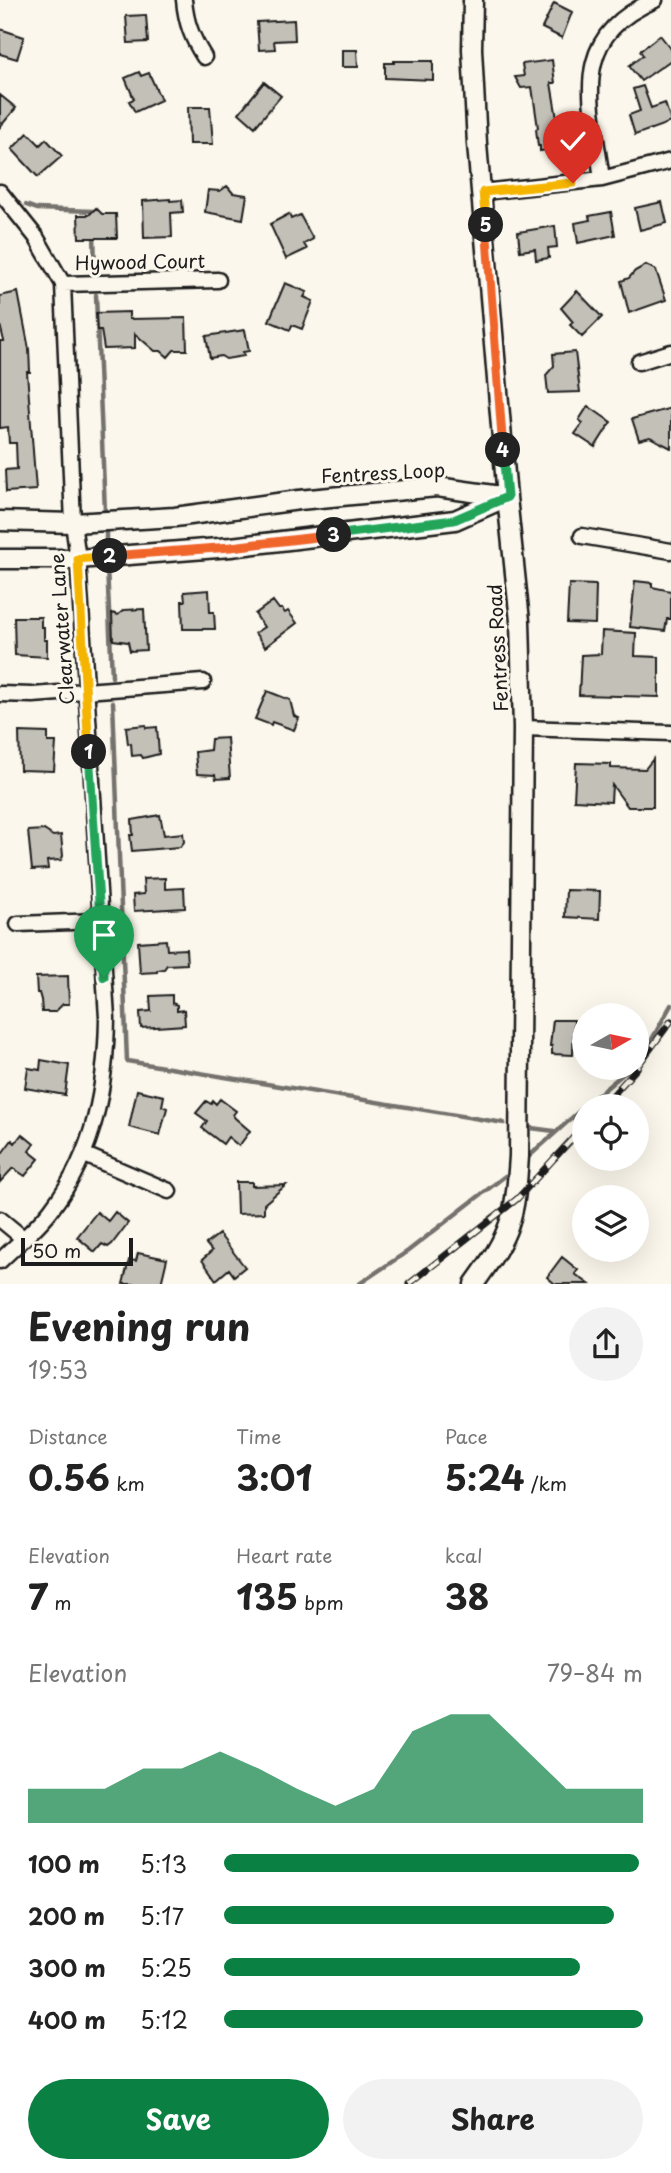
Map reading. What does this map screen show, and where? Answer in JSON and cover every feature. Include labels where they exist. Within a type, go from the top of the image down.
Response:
[{"type":"street","points":[[184,0],[186,22],[191,37],[204,57]]},
{"type":"street","name":"Fentress Road","points":[[473,0],[472,61],[507,497],[520,621],[523,728],[517,1199],[509,1228],[498,1251],[474,1284]]},
{"type":"street","points":[[602,179],[593,108],[592,66],[599,46],[614,24],[632,10],[655,0]]},
{"type":"street","points":[[483,192],[602,179],[671,161]]},
{"type":"street","name":"Clearwater Lane","points":[[0,192],[36,237],[64,284],[73,523],[78,559],[107,1018],[102,1092],[85,1155],[52,1208],[0,1261]]},
{"type":"street","name":"Hywood Court","points":[[64,284],[218,280]]},
{"type":"street","points":[[639,362],[671,352]]},
{"type":"street","name":"Fentress Loop","points":[[0,521],[73,523],[175,517],[299,500],[437,487],[507,497]]},
{"type":"street","points":[[0,559],[78,559],[231,547],[454,520],[507,497]]},
{"type":"street","points":[[582,536],[671,551]]},
{"type":"street","points":[[0,695],[87,692],[203,682]]},
{"type":"street","points":[[523,728],[671,733]]},
{"type":"street","points":[[18,924],[100,921]]},
{"type":"street","points":[[85,1155],[169,1191]]},
{"type":"street","points":[[0,1219],[23,1238]]},
{"type":"building","points":[[554,3],[572,12],[562,38],[542,28]]},
{"type":"building","points":[[146,15],[148,42],[128,43],[126,16]]},
{"type":"building","points":[[294,20],[295,40],[274,41],[275,49],[259,50],[257,22]]},
{"type":"building","points":[[0,29],[24,37],[17,59],[0,54]]},
{"type":"building","points":[[660,35],[671,49],[671,60],[641,81],[629,66],[643,55],[640,51]]},
{"type":"building","points":[[342,50],[357,50],[358,67],[342,67]]},
{"type":"building","points":[[552,60],[555,83],[551,83],[562,148],[540,151],[532,87],[521,88],[515,77],[524,76],[522,64]]},
{"type":"building","points":[[433,61],[433,80],[385,78],[385,63]]},
{"type":"building","points":[[139,72],[141,76],[149,73],[161,100],[135,112],[129,101],[134,99],[125,78]]},
{"type":"building","points":[[264,82],[281,96],[255,127],[239,113]]},
{"type":"building","points":[[643,86],[651,108],[665,103],[671,122],[635,135],[629,115],[640,111],[633,89]]},
{"type":"building","points":[[0,95],[16,108],[0,127]]},
{"type":"building","points":[[188,107],[210,107],[213,144],[189,144]]},
{"type":"building","points":[[28,133],[40,145],[46,139],[62,156],[38,177],[12,149]]},
{"type":"building","points":[[227,186],[233,193],[247,195],[243,219],[205,212],[208,190],[220,191]]},
{"type":"building","points":[[182,200],[183,212],[171,213],[172,237],[144,238],[143,201]]},
{"type":"building","points":[[662,202],[667,223],[640,230],[635,208]]},
{"type":"building","points":[[96,208],[102,214],[116,214],[117,238],[79,238],[78,215],[89,215]]},
{"type":"building","points":[[611,212],[615,235],[578,243],[575,223],[590,220],[589,216]]},
{"type":"building","points":[[289,214],[291,219],[300,215],[313,239],[304,244],[307,249],[286,259],[270,224]]},
{"type":"building","points":[[555,226],[557,247],[548,248],[549,258],[536,260],[535,249],[520,251],[518,232]]},
{"type":"building","points":[[646,265],[656,270],[666,300],[629,313],[621,281]]},
{"type":"building","points":[[285,283],[307,292],[304,297],[313,301],[302,329],[292,325],[290,330],[269,321]]},
{"type":"building","points":[[577,291],[602,317],[582,337],[570,325],[573,322],[561,308]]},
{"type":"building","points":[[18,292],[29,349],[30,372],[27,372],[36,490],[6,492],[5,470],[17,469],[16,443],[9,443],[8,427],[0,428],[0,341],[4,341],[0,325],[0,296]]},
{"type":"building","points":[[129,312],[129,319],[186,318],[187,350],[174,350],[168,357],[161,351],[155,351],[135,334],[135,348],[104,349],[101,330],[97,330],[96,313]]},
{"type":"building","points":[[245,330],[249,351],[243,352],[244,356],[210,358],[206,336]]},
{"type":"building","points":[[575,352],[580,392],[548,393],[546,375],[554,366],[553,354]]},
{"type":"building","points":[[588,406],[611,422],[595,447],[575,434],[583,423],[579,420]]},
{"type":"building","points":[[671,408],[671,448],[650,437],[639,440],[632,419]]},
{"type":"building","points":[[635,581],[652,583],[652,587],[671,591],[671,619],[667,619],[665,631],[630,627]]},
{"type":"building","points":[[569,584],[596,585],[595,624],[567,623]]},
{"type":"building","points":[[209,590],[210,612],[214,612],[215,629],[183,629],[184,592]]},
{"type":"building","points":[[273,601],[285,613],[288,611],[297,623],[265,647],[255,633],[264,627],[255,614]]},
{"type":"building","points":[[144,609],[146,650],[130,651],[128,642],[113,640],[112,613],[118,615],[124,610]]},
{"type":"building","points":[[14,617],[41,617],[44,640],[47,640],[47,657],[15,655]]},
{"type":"building","points":[[602,631],[636,633],[635,656],[659,657],[659,697],[579,695],[581,655],[601,654]]},
{"type":"building","points":[[267,691],[290,700],[294,716],[299,718],[294,730],[255,719]]},
{"type":"building","points":[[146,725],[146,728],[157,727],[159,754],[143,758],[141,755],[132,756],[126,727]]},
{"type":"building","points":[[19,732],[48,733],[48,742],[56,742],[54,771],[20,770]]},
{"type":"building","points":[[227,738],[230,778],[216,779],[215,775],[197,774],[195,752],[210,750],[211,739]]},
{"type":"building","points":[[653,759],[653,807],[628,807],[612,785],[611,802],[574,800],[576,763],[645,769]]},
{"type":"building","points":[[160,815],[164,835],[183,833],[184,842],[180,847],[132,851],[132,820]]},
{"type":"building","points":[[44,830],[53,836],[61,835],[63,856],[61,860],[47,861],[48,869],[32,870],[28,831]]},
{"type":"building","points":[[165,878],[165,889],[184,888],[185,908],[134,911],[133,895],[144,894],[143,879]]},
{"type":"building","points":[[566,890],[600,891],[599,919],[565,917]]},
{"type":"building","points":[[166,940],[167,950],[186,949],[187,964],[167,965],[157,972],[140,973],[138,942]]},
{"type":"building","points":[[68,976],[69,1004],[63,1004],[55,1012],[42,1012],[36,977]]},
{"type":"building","points":[[172,995],[172,1003],[177,1005],[177,1011],[184,1010],[185,1025],[141,1028],[140,1012],[151,1011],[150,996]]},
{"type":"building","points":[[553,1020],[572,1020],[572,1055],[552,1054],[550,1046]]},
{"type":"building","points":[[41,1060],[69,1065],[65,1095],[25,1088],[28,1068],[40,1070]]},
{"type":"building","points":[[137,1090],[164,1096],[162,1106],[167,1108],[160,1135],[129,1127]]},
{"type":"building","points":[[220,1099],[236,1111],[233,1115],[235,1118],[250,1131],[239,1146],[228,1137],[223,1144],[202,1128],[207,1121],[196,1113],[206,1101],[216,1104]]},
{"type":"building","points":[[22,1134],[34,1144],[29,1151],[39,1159],[25,1176],[13,1168],[0,1182],[0,1156],[12,1140],[15,1143]]},
{"type":"building","points":[[236,1182],[252,1182],[252,1186],[286,1185],[264,1204],[264,1213],[237,1214]]},
{"type":"building","points":[[97,1212],[108,1221],[115,1212],[128,1223],[112,1244],[108,1247],[102,1244],[95,1252],[77,1237]]},
{"type":"building","points":[[219,1234],[245,1267],[234,1276],[229,1269],[216,1280],[202,1260],[212,1251],[206,1244]]},
{"type":"building","points":[[138,1253],[167,1259],[161,1284],[123,1284],[129,1260],[136,1261]]},
{"type":"building","points":[[562,1257],[578,1270],[575,1274],[589,1284],[555,1284],[547,1277]]},
{"type":"waterway","points":[[26,205],[37,209],[93,211],[93,216]]},
{"type":"waterway","points":[[94,232],[95,270]]},
{"type":"waterway","points":[[96,295],[105,512]]},
{"type":"waterway","points":[[106,531],[106,548]]},
{"type":"waterway","points":[[107,566],[112,677]]},
{"type":"waterway","points":[[113,702],[127,1061],[504,1123]]},
{"type":"waterway","points":[[649,1045],[671,1005]]},
{"type":"waterway","points":[[599,1094],[616,1080]]},
{"type":"waterway","points":[[525,1160],[572,1118]]},
{"type":"waterway","points":[[531,1128],[554,1131]]},
{"type":"waterway","points":[[359,1284],[408,1251],[505,1176]]},
{"type":"railway","points":[[649,1051],[671,1021]]},
{"type":"railway","points":[[614,1094],[626,1080]]},
{"type":"railway","points":[[409,1284],[517,1199],[572,1139]]},
{"type":"route","points":[[104,977],[78,559],[231,547],[454,520],[507,497],[483,192],[573,183]]}]
